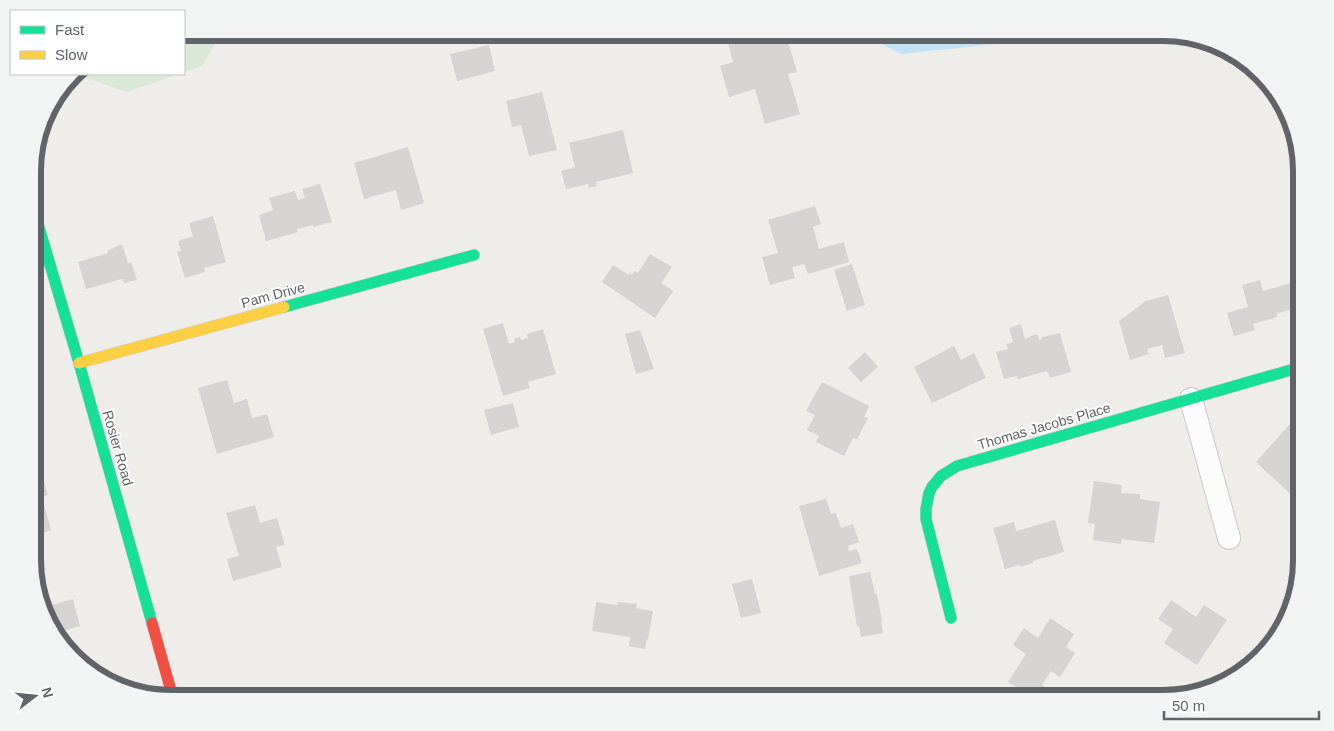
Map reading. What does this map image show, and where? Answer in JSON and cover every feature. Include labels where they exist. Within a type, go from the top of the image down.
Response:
[{"type":"street","name":"Rosier Road","points":[[42,237],[171,690]]},
{"type":"street","name":"Pam Drive","points":[[79,363],[474,255]]},
{"type":"street","name":"Thomas Jacobs Place","points":[[951,618],[926,519],[926,502],[932,486],[944,473],[957,466],[1293,369]]},
{"type":"street","points":[[1191,399],[1229,538]]},
{"type":"green space","points":[[185,41],[216,41],[202,66],[185,72]]},
{"type":"green space","points":[[176,75],[127,92],[82,76]]},
{"type":"water","points":[[876,41],[1000,41],[996,44],[901,54]]},
{"type":"building","points":[[727,41],[788,41],[797,72],[788,74],[800,114],[765,124],[755,89],[729,97],[720,66],[733,62]]},
{"type":"building","points":[[489,45],[495,71],[457,81],[450,54]]},
{"type":"building","points":[[542,92],[557,150],[529,156],[521,125],[512,127],[506,101]]},
{"type":"building","points":[[623,130],[633,173],[596,182],[597,186],[589,188],[588,184],[566,189],[561,171],[575,167],[569,143]]},
{"type":"building","points":[[408,147],[424,203],[401,210],[396,190],[364,199],[354,163]]},
{"type":"building","points":[[320,184],[332,222],[297,229],[298,232],[266,241],[259,215],[273,210],[269,198],[295,191],[298,200],[305,198],[302,189]]},
{"type":"building","points":[[815,206],[821,224],[813,227],[819,249],[844,242],[849,262],[808,274],[804,264],[792,267],[795,278],[770,285],[762,257],[778,253],[768,220]]},
{"type":"building","points":[[213,216],[226,262],[204,268],[205,272],[185,278],[177,252],[181,251],[178,241],[193,236],[189,223]]},
{"type":"building","points":[[122,244],[128,263],[131,262],[137,280],[124,283],[122,279],[86,289],[78,262],[108,253],[107,251]]},
{"type":"building","points":[[650,254],[672,267],[661,283],[673,291],[655,318],[602,282],[613,265],[629,275],[630,273],[632,275],[635,271],[638,273]]},
{"type":"building","points":[[852,264],[865,305],[847,311],[834,270]]},
{"type":"building","points":[[1260,280],[1263,291],[1291,283],[1293,309],[1276,314],[1277,317],[1253,324],[1255,330],[1234,336],[1227,313],[1248,307],[1242,285]]},
{"type":"building","points":[[1168,295],[1185,353],[1165,358],[1162,345],[1147,349],[1149,354],[1130,360],[1119,321],[1146,301]]},
{"type":"building","points":[[503,323],[509,344],[515,342],[514,339],[520,337],[521,340],[528,338],[527,334],[543,329],[556,374],[528,382],[530,388],[503,396],[483,329]]},
{"type":"building","points":[[1021,324],[1025,339],[1036,334],[1039,340],[1042,337],[1060,333],[1071,372],[1050,378],[1047,371],[1018,379],[1017,376],[1004,379],[996,352],[1008,349],[1006,344],[1013,342],[1009,328]]},
{"type":"building","points":[[640,330],[654,369],[636,374],[625,334]]},
{"type":"building","points":[[954,346],[961,360],[974,353],[986,378],[932,403],[914,367]]},
{"type":"building","points":[[865,352],[878,367],[861,382],[848,368]]},
{"type":"building","points":[[227,380],[234,403],[247,399],[252,418],[267,414],[274,437],[217,454],[198,388]]},
{"type":"building","points":[[822,382],[869,406],[864,417],[868,418],[857,439],[853,438],[844,456],[816,442],[819,436],[807,430],[815,415],[806,411]]},
{"type":"building","points":[[513,403],[519,427],[491,435],[484,410]]},
{"type":"building","points":[[1290,424],[1293,427],[1293,496],[1256,462]]},
{"type":"building","points":[[41,472],[48,495],[42,497],[51,530],[41,534]]},
{"type":"building","points":[[1094,481],[1122,485],[1121,493],[1140,494],[1140,499],[1160,502],[1154,543],[1122,539],[1121,544],[1093,540],[1095,524],[1088,523]]},
{"type":"building","points":[[826,499],[831,514],[836,513],[841,528],[853,524],[859,542],[848,546],[849,551],[857,549],[862,563],[819,576],[799,506]]},
{"type":"building","points":[[255,505],[260,523],[277,518],[285,545],[276,547],[282,567],[233,581],[227,559],[239,556],[226,513]]},
{"type":"building","points":[[1055,520],[1064,552],[1020,567],[1019,565],[1005,569],[993,528],[1014,522],[1016,531]]},
{"type":"building","points":[[870,572],[875,594],[877,594],[883,633],[861,637],[859,626],[857,627],[849,576]]},
{"type":"building","points":[[752,579],[761,613],[741,618],[732,584]]},
{"type":"building","points":[[73,599],[80,626],[62,631],[49,603],[52,605]]},
{"type":"building","points":[[1171,600],[1196,617],[1204,605],[1227,620],[1197,665],[1164,643],[1173,629],[1158,619]]},
{"type":"building","points":[[596,602],[617,605],[618,602],[637,604],[636,608],[653,611],[645,649],[629,646],[630,637],[592,631]]},
{"type":"building","points":[[1050,618],[1074,634],[1066,647],[1075,653],[1060,677],[1051,671],[1042,685],[1048,689],[1020,689],[1008,682],[1026,654],[1013,645],[1024,628],[1038,638]]},
{"type":"traffic: fast","points":[[42,237],[152,623]]},
{"type":"traffic: fast","points":[[284,307],[474,255]]},
{"type":"traffic: fast","points":[[951,618],[926,519],[929,493],[941,476],[957,466],[1293,369]]},
{"type":"traffic: slow","points":[[79,363],[284,307]]},
{"type":"traffic: jam","points":[[152,623],[171,690]]}]
